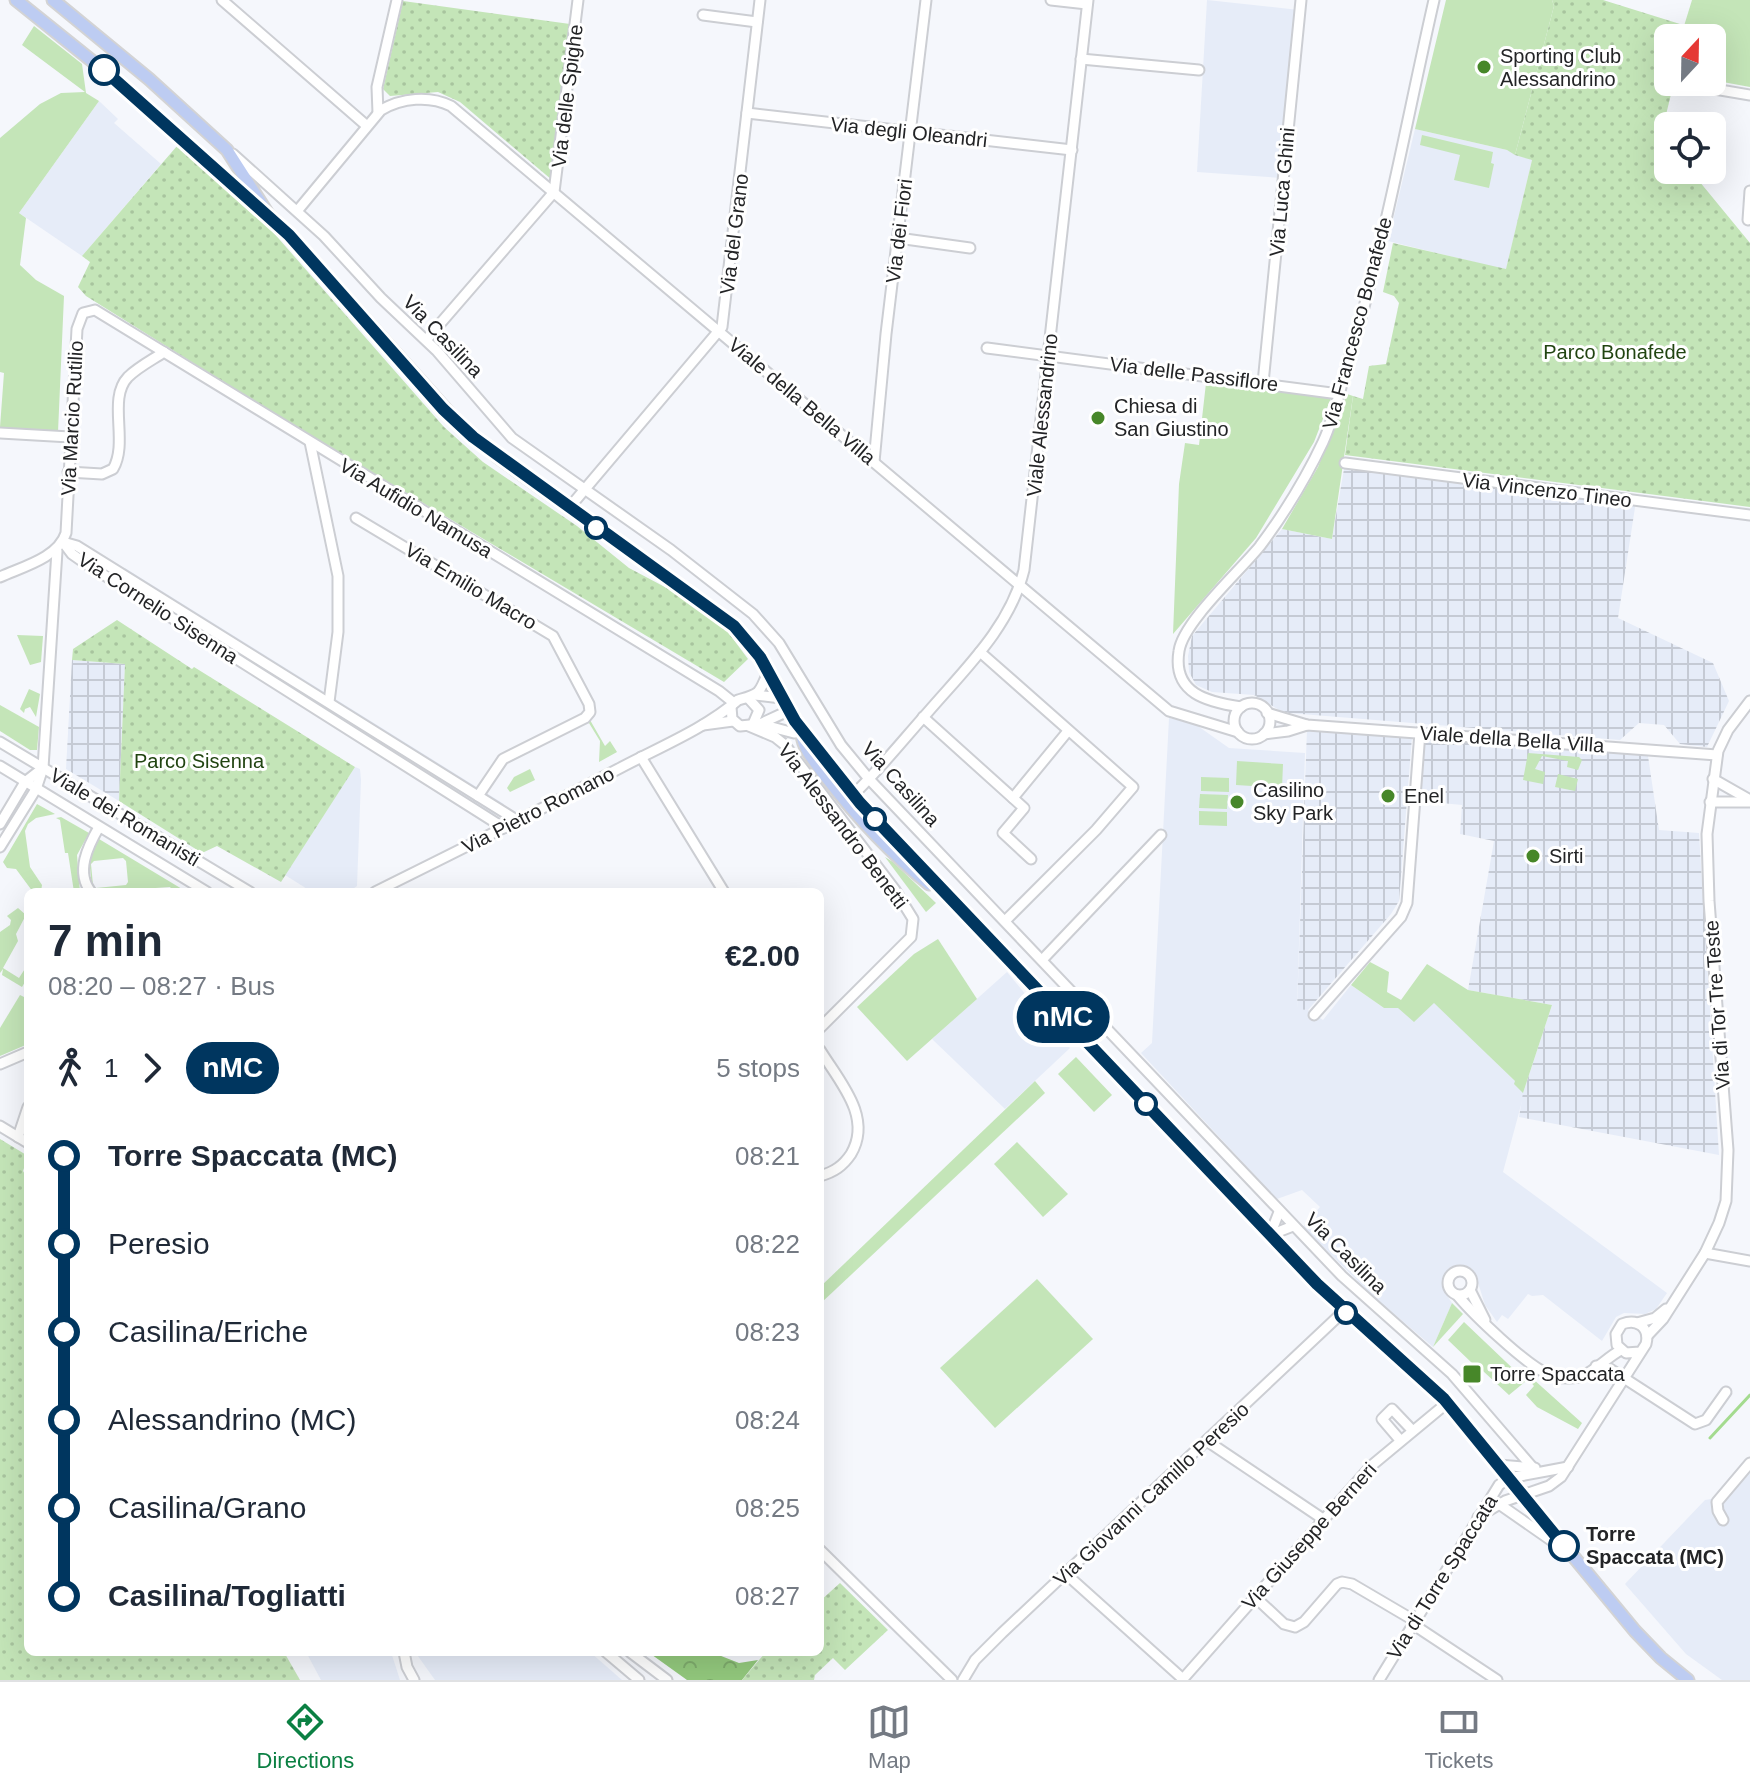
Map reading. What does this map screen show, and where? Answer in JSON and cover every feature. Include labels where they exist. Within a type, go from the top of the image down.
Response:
[{"type":"main road","name":"Via Casilina","points":[[16,0],[112,77],[234,188],[268,214],[454,420],[499,458],[724,618],[750,644],[788,711],[853,795],[1344,1311],[1419,1374],[1447,1403],[1641,1638],[1688,1680]]},
{"type":"main road","name":"Via Casilina","points":[[53,0],[149,79],[227,150],[268,214]]},
{"type":"main road","name":"Via Casilina","points":[[803,731],[802,739],[807,750],[855,815],[906,865],[952,900]]},
{"type":"street","points":[[222,0],[367,126]]},
{"type":"street","points":[[378,113],[377,87],[397,0]]},
{"type":"street","name":"Via delle Spighe","points":[[554,192],[578,0]]},
{"type":"street","name":"Via del Grano","points":[[569,508],[719,332],[725,308],[760,0]]},
{"type":"street","name":"Via dei Fiori","points":[[874,462],[926,0]]},
{"type":"street","points":[[1051,0],[1087,2]]},
{"type":"street","name":"Via Luca Ghini","points":[[1263,383],[1301,0]]},
{"type":"street","name":"Via Francesco Bonafede","points":[[1241,707],[1216,703],[1192,693],[1178,663],[1179,648],[1191,625],[1249,559],[1284,512],[1322,444],[1368,295],[1434,0]]},
{"type":"street","name":"Viale Alessandrino","points":[[853,795],[980,652],[1003,621],[1020,586],[1087,2]]},
{"type":"street","points":[[703,15],[757,22]]},
{"type":"street","points":[[1081,59],[1199,70]]},
{"type":"street","points":[[1726,91],[1750,95]]},
{"type":"street","name":"Viale della Bella Villa","points":[[298,210],[378,113],[391,105],[418,99],[445,102],[1169,711],[1253,739],[1307,725]]},
{"type":"street","name":"Via degli Oleandri","points":[[747,113],[1072,150]]},
{"type":"street","name":"Via Casilina","points":[[227,150],[298,210],[385,302],[426,340],[512,438],[671,550],[753,614],[779,643],[841,745],[869,779],[1354,1289],[1452,1374],[1533,1468]]},
{"type":"street","points":[[1748,220],[1750,191]]},
{"type":"street","points":[[426,340],[554,192]]},
{"type":"street","points":[[898,238],[970,248]]},
{"type":"street","name":"Via Marcio Rutilio","points":[[0,847],[36,789],[43,768],[77,325],[83,313],[90,310],[99,312]]},
{"type":"street","name":"Via Aufidio Namusa","points":[[99,312],[719,691],[733,705]]},
{"type":"street","name":"Via delle Passiflore","points":[[987,348],[1339,394]]},
{"type":"street","points":[[68,472],[102,474],[113,469],[120,448],[122,387],[128,377],[164,352]]},
{"type":"street","points":[[0,433],[70,437]]},
{"type":"street","points":[[310,442],[339,587],[338,632],[329,702]]},
{"type":"street","name":"Via Vincenzo Tineo","points":[[1345,463],[1750,515]]},
{"type":"street","name":"Via Emilio Macro","points":[[356,518],[553,636],[589,704],[590,712],[585,718],[501,761],[478,796]]},
{"type":"street","points":[[0,577],[60,546]]},
{"type":"street","name":"Via Cornelio Sisenna","points":[[60,546],[77,546],[518,821]]},
{"type":"street","name":"Via Cornelio Sisenna","points":[[60,546],[504,828]]},
{"type":"street","points":[[980,652],[1133,787],[1096,830],[1006,920]]},
{"type":"street","points":[[752,697],[768,672]]},
{"type":"street","points":[[752,697],[759,710],[754,724]]},
{"type":"street","points":[[781,698],[741,698],[733,705],[733,721],[740,726],[754,724],[788,711]]},
{"type":"street","name":"Via di Tor Tre Teste","points":[[1522,1494],[1552,1485],[1560,1479],[1646,1344],[1647,1336],[1663,1319],[1705,1253],[1723,1211],[1728,1173],[1707,842],[1717,755],[1725,735],[1750,701]]},
{"type":"street","name":"Viale della Bella Villa","points":[[1241,707],[1253,703],[1267,713],[1307,725],[1717,755]]},
{"type":"street","name":"Via Pietro Romano","points":[[383,888],[641,757],[733,705]]},
{"type":"street","points":[[1238,732],[1234,718],[1241,707]]},
{"type":"street","points":[[1264,734],[1269,724],[1267,713]]},
{"type":"street","points":[[923,717],[1024,808],[1003,833],[1031,859]]},
{"type":"street","name":"Via Pietro Romano","points":[[700,726],[733,721]]},
{"type":"street","points":[[754,724],[794,733],[803,731]]},
{"type":"street","name":"Via Alessandro Benetti","points":[[754,724],[785,745],[895,890],[913,919],[913,933],[907,941],[824,1024]]},
{"type":"street","points":[[1013,798],[1068,731]]},
{"type":"street","points":[[1314,1015],[1401,917],[1407,903],[1420,732]]},
{"type":"street","name":"Viale dei Romanisti","points":[[0,742],[243,888]]},
{"type":"street","points":[[641,757],[722,888]]},
{"type":"street","name":"Viale dei Romanisti","points":[[0,766],[200,888]]},
{"type":"street","points":[[0,824],[25,782],[43,768]]},
{"type":"street","points":[[1713,779],[1750,801]]},
{"type":"street","points":[[1710,802],[1750,801]]},
{"type":"street","points":[[88,888],[85,883],[85,855],[99,827]]},
{"type":"street","points":[[1042,960],[1161,835]]},
{"type":"street","points":[[0,1064],[24,1054]]},
{"type":"street","points":[[824,1057],[854,1107],[860,1126],[856,1145],[845,1162],[824,1174]]},
{"type":"street","points":[[18,1137],[24,1119]]},
{"type":"street","points":[[0,1126],[24,1141]]},
{"type":"street","points":[[1270,1235],[1279,1212]]},
{"type":"street","points":[[1270,1235],[1293,1226]]},
{"type":"street","points":[[1705,1253],[1750,1261]]},
{"type":"street","points":[[1458,1296],[1470,1290],[1472,1284],[1470,1276],[1461,1271],[1453,1272],[1449,1277],[1447,1286],[1451,1292],[1531,1365],[1552,1376],[1581,1376],[1622,1351]]},
{"type":"street","points":[[1470,1290],[1489,1326]]},
{"type":"street","name":"Via di Tor Tre Teste","points":[[1616,1334],[1624,1323],[1655,1318],[1671,1304]]},
{"type":"street","name":"Via Giovanni Camillo Peresio","points":[[963,1680],[978,1657],[1344,1311]]},
{"type":"street","points":[[1637,1323],[1645,1329],[1647,1336]]},
{"type":"street","points":[[1596,1366],[1616,1334]]},
{"type":"street","points":[[1616,1334],[1616,1344],[1622,1351],[1632,1354],[1640,1352]]},
{"type":"street","points":[[1622,1351],[1623,1378]]},
{"type":"street","points":[[1596,1366],[1610,1369],[1686,1421],[1698,1425],[1706,1420],[1726,1392]]},
{"type":"street","name":"Via Giuseppe Berneri","points":[[1182,1680],[1376,1461],[1447,1403]]},
{"type":"street","points":[[1400,1440],[1382,1419],[1392,1409],[1412,1430]]},
{"type":"street","points":[[1207,1441],[1323,1519]]},
{"type":"street","points":[[1723,1520],[1717,1502],[1750,1463]]},
{"type":"street","points":[[1499,1465],[1554,1471]]},
{"type":"street","points":[[1509,1478],[1568,1467]]},
{"type":"street","name":"Via di Torre Spaccata","points":[[1379,1680],[1478,1517],[1499,1485],[1509,1478]]},
{"type":"street","name":"Via di Torre Spaccata","points":[[1478,1517],[1522,1494]]},
{"type":"street","name":"Via Casilina","points":[[1499,1504],[1569,1552]]},
{"type":"street","points":[[824,1554],[952,1680]]},
{"type":"street","points":[[1066,1574],[1182,1680]]},
{"type":"street","points":[[1255,1597],[1284,1624],[1295,1627],[1304,1622],[1335,1586],[1346,1582],[1415,1621],[1420,1629],[1497,1680]]},
{"type":"street","points":[[405,1656],[414,1680]]},
{"type":"street","points":[[611,1656],[639,1680]]},
{"type":"street","points":[[635,1656],[667,1680]]},
{"type":"shaded area","points":[[1207,0],[1299,10],[1282,178],[1197,172]]},
{"type":"shaded area","points":[[99,101],[118,119],[114,123],[161,164],[82,256],[19,213]]},
{"type":"shaded area","points":[[1415,129],[1507,150],[1532,160],[1506,270],[1388,241]]},
{"type":"shaded area","points":[[1345,463],[1636,501],[1618,618],[1713,663],[1729,701],[1707,747],[1680,744],[1664,725],[1639,723],[1620,740],[1289,713],[1254,695],[1212,692],[1196,685],[1189,672],[1192,636],[1282,529],[1332,539]]},
{"type":"shaded area","points":[[125,568],[504,804],[486,824],[112,586]]},
{"type":"shaded area","points":[[72,660],[125,664],[119,801],[66,769]]},
{"type":"shaded area","points":[[1169,718],[1195,724],[1229,748],[1305,753],[1297,1008],[1308,1010],[1323,1020],[1351,985],[1384,1008],[1434,1002],[1516,1082],[1524,1094],[1503,1172],[1667,1293],[1656,1309],[1645,1314],[1624,1313],[1616,1317],[1602,1341],[1543,1295],[1528,1294],[1508,1319],[1502,1315],[1497,1322],[1485,1305],[1475,1273],[1462,1265],[1447,1274],[1444,1291],[1452,1303],[1433,1347],[1374,1297],[1303,1227],[1320,1207],[1302,1190],[1277,1199],[1141,1053],[1152,1043]]},
{"type":"shaded area","points":[[1307,729],[1412,737],[1399,901],[1308,1010],[1297,1009]]},
{"type":"shaded area","points":[[1425,739],[1648,756],[1659,830],[1699,833],[1719,1155],[1519,1117],[1523,1093],[1552,1005],[1468,990],[1494,841],[1460,834],[1462,805],[1421,801]]},
{"type":"shaded area","points":[[355,767],[360,769],[357,886],[306,888],[285,875]]},
{"type":"shaded area","points":[[1007,972],[1070,1048],[1005,1109],[932,1039]]},
{"type":"shaded area","points":[[1750,1473],[1750,1680],[1722,1680],[1686,1654],[1625,1584],[1705,1500],[1729,1496]]},
{"type":"shaded area","points":[[308,1656],[392,1656],[400,1680],[321,1680]]},
{"type":"shaded area","points":[[418,1656],[595,1656],[622,1680],[435,1680]]},
{"type":"green space","name":"Sporting Club Alessandrino","points":[[1446,0],[1552,0],[1554,6],[1515,155],[1507,150],[1415,129]]},
{"type":"green space","name":"Parco Bonafede","points":[[1552,0],[1603,0],[1680,24],[1654,24],[1654,96],[1671,96],[1667,112],[1654,112],[1654,184],[1702,184],[1750,243],[1750,507],[1345,455],[1353,396],[1363,399],[1369,366],[1386,364],[1399,303],[1394,296],[1383,292],[1393,243],[1506,269],[1532,160],[1515,155],[1554,6]]},
{"type":"green space","points":[[1692,0],[1750,0],[1750,87],[1726,83],[1726,24],[1685,24]]},
{"type":"green space","points":[[403,1],[570,24],[552,180],[460,102],[438,92],[390,96],[383,89]]},
{"type":"green space","points":[[34,26],[82,64],[86,93],[99,101],[19,213],[26,218],[20,265],[36,280],[64,296],[58,432],[0,427],[4,373],[0,372],[0,138],[40,104],[61,93],[85,92],[22,45]]},
{"type":"green space","points":[[1422,135],[1493,152],[1489,188],[1454,180],[1460,155],[1420,145]]},
{"type":"green space","points":[[177,146],[272,231],[444,427],[483,462],[577,526],[629,568],[680,595],[725,628],[748,659],[724,682],[307,434],[86,296],[78,287],[90,262],[82,256]]},
{"type":"green space","points":[[1206,383],[1331,398],[1314,442],[1256,538],[1173,634],[1179,484],[1185,443],[1199,445]]},
{"type":"green space","points":[[1347,394],[1353,396],[1332,539],[1282,529],[1318,467]]},
{"type":"green space","name":"Parco Sisenna","points":[[117,620],[355,767],[281,882],[217,846],[202,853],[119,801],[125,664],[72,660],[73,649]]},
{"type":"green space","points":[[17,635],[43,636],[41,662],[30,665]]},
{"type":"green space","points":[[29,689],[40,694],[36,717],[30,707],[24,713],[20,709]]},
{"type":"green space","points":[[0,705],[39,727],[37,750],[30,750],[0,731]]},
{"type":"green space","points":[[590,720],[605,746],[610,741],[617,752],[599,762],[600,741]]},
{"type":"green space","points":[[1528,753],[1579,757],[1582,760],[1578,770],[1567,767],[1568,761],[1542,756],[1535,769],[1545,772],[1543,784],[1523,780]]},
{"type":"green space","points":[[1237,761],[1283,764],[1282,788],[1236,785]]},
{"type":"green space","points":[[530,769],[535,780],[510,792],[507,788],[514,777]]},
{"type":"green space","points":[[1558,774],[1578,779],[1575,791],[1555,787]]},
{"type":"green space","points":[[1201,777],[1229,778],[1229,792],[1201,791]]},
{"type":"green space","points":[[1200,794],[1228,795],[1227,809],[1199,808]]},
{"type":"green space","points":[[37,804],[55,814],[36,818],[25,831],[30,867],[42,888],[30,888],[16,869],[7,868],[3,862]]},
{"type":"green space","points":[[1199,811],[1227,812],[1227,826],[1199,825]]},
{"type":"green space","points":[[61,817],[89,833],[77,855],[80,888],[73,888],[60,820],[56,818]]},
{"type":"green space","points":[[99,839],[180,888],[170,887],[156,888],[96,888],[92,888],[89,858]],"holes":[[[123,858],[126,861],[126,885],[96,888],[91,864],[94,861]]]},
{"type":"green space","points":[[885,857],[893,862],[936,903],[926,912]]},
{"type":"green space","points":[[18,908],[24,913],[16,934],[18,941],[3,968],[19,978],[24,970],[22,987],[2,975],[3,969],[0,973],[0,932],[10,925],[11,920],[7,916]]},
{"type":"green space","points":[[938,939],[977,999],[907,1061],[857,1007],[914,954]]},
{"type":"green space","points":[[1370,962],[1389,972],[1387,992],[1401,1000],[1427,964],[1468,990],[1552,1005],[1523,1093],[1514,1084],[1515,1081],[1434,1003],[1414,1022],[1398,1008],[1384,1008],[1351,985]]},
{"type":"green space","points":[[20,995],[24,997],[24,1046],[0,1056],[0,1028]]},
{"type":"green space","points":[[1076,1057],[1112,1095],[1094,1112],[1058,1074]]},
{"type":"green space","points":[[1035,1081],[1045,1093],[824,1300],[824,1283]]},
{"type":"green space","points":[[0,1139],[24,1154],[24,1656],[286,1656],[300,1680],[0,1680]]},
{"type":"green space","points":[[1017,1142],[1068,1194],[1043,1217],[994,1164]]},
{"type":"green space","points":[[1037,1279],[1093,1339],[995,1428],[940,1368]]},
{"type":"green space","points":[[1452,1303],[1463,1314],[1433,1347]]},
{"type":"green space","points":[[1464,1322],[1526,1381],[1509,1395],[1483,1371],[1469,1382],[1461,1374],[1472,1363],[1448,1340]]},
{"type":"green space","points":[[1532,1378],[1582,1423],[1578,1429],[1537,1407],[1526,1395],[1534,1386],[1529,1380]]},
{"type":"green space","points":[[840,1583],[888,1630],[845,1670],[833,1658],[815,1675],[814,1680],[742,1680],[763,1656],[824,1656],[824,1597]]},
{"type":"green space","points":[[654,1656],[721,1656],[739,1663],[758,1660],[742,1680],[687,1680]]},
{"type":"waterway","points":[[1710,1438],[1750,1395]]},
{"type":"bus line","name":"nMC","points":[[104,70],[252,204],[268,214],[443,409],[473,437],[734,626],[760,657],[795,721],[860,803],[1317,1284],[1355,1321],[1434,1388],[1564,1546]]},
{"type":"place","name":"Sporting Club Alessandrino","points":[[1484,67]]},
{"type":"place","name":"Chiesa di San Giustino","points":[[1098,418]]},
{"type":"place","name":"Enel","points":[[1388,796]]},
{"type":"place","name":"Casilino Sky Park","points":[[1237,802]]},
{"type":"place","name":"Sirti","points":[[1533,856]]},
{"type":"place","name":"Torre Spaccata","points":[[1472,1374]]},
{"type":"place","name":"Torre Spaccata (MC)","points":[[1564,1546]]}]
